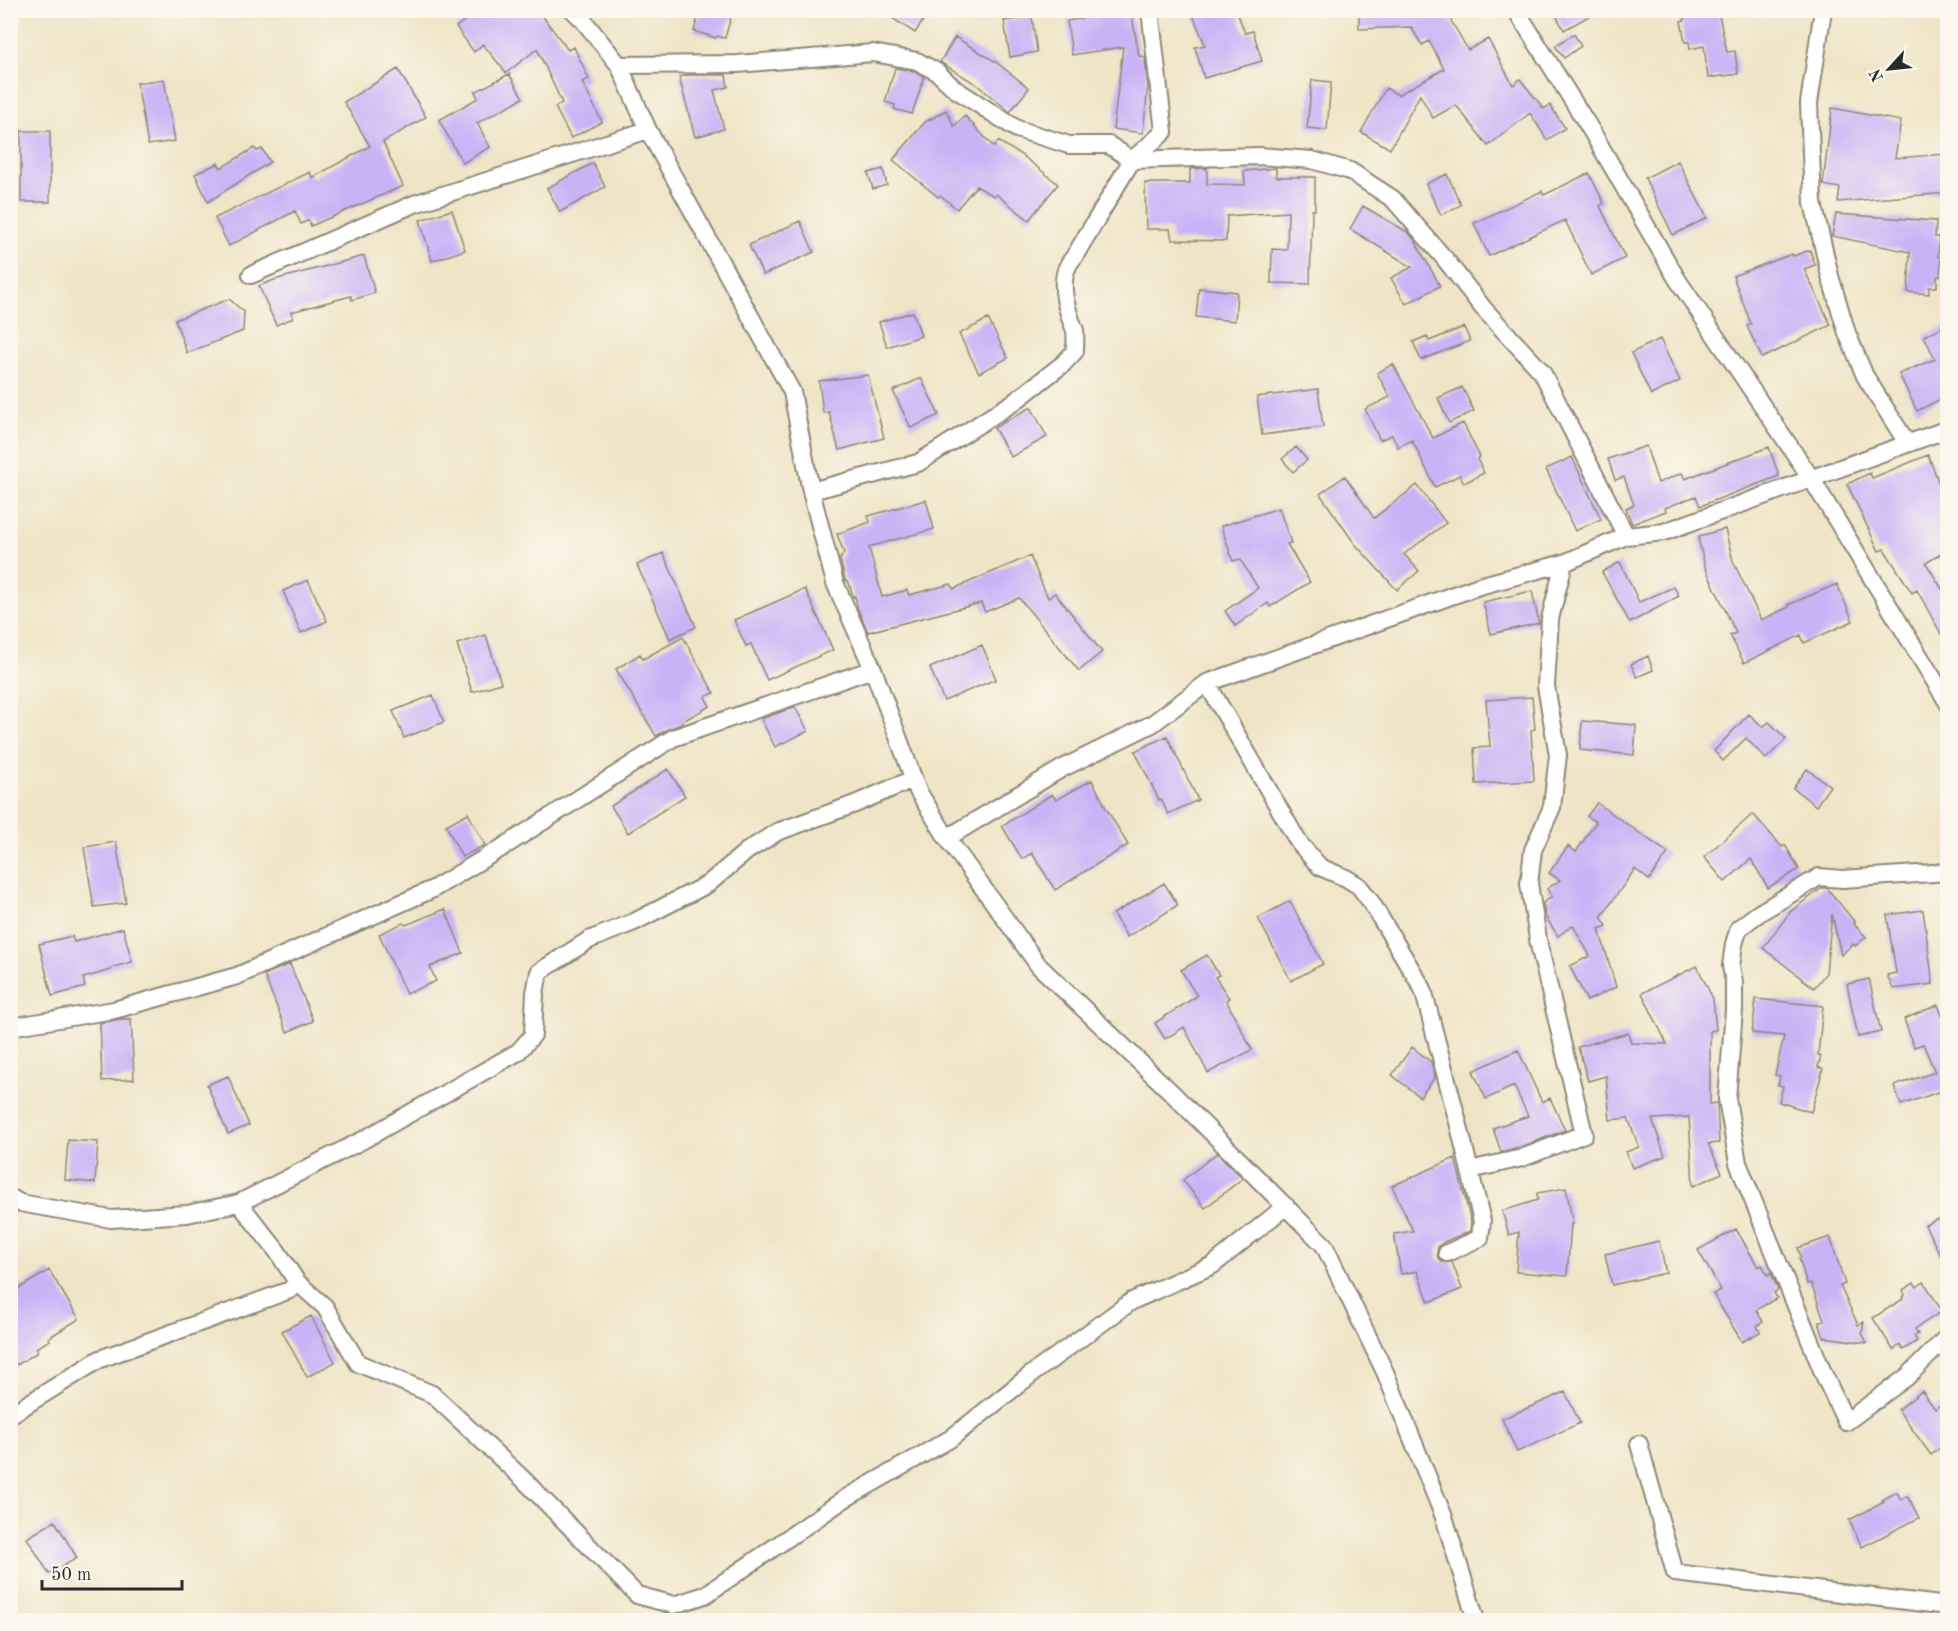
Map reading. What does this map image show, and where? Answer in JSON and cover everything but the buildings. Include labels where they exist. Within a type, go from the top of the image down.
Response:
[{"type":"street","points":[[573,10],[619,65],[648,130],[792,392],[811,491],[835,584],[873,669],[918,791],[947,838],[1040,966],[1171,1092],[1324,1245],[1385,1372],[1444,1517],[1476,1620]]},
{"type":"street","points":[[811,491],[918,463],[1014,402],[1063,364],[1075,351],[1075,331],[1064,293],[1063,277],[1066,266],[1074,257],[1132,160],[1164,132],[1150,10]]},
{"type":"street","points":[[1516,10],[1591,130],[1677,279],[1811,478],[1947,703]]},
{"type":"street","points":[[1823,10],[1809,104],[1813,203],[1830,276],[1847,333],[1865,376],[1907,443]]},
{"type":"street","points":[[619,65],[737,64],[873,53],[916,61],[937,72],[955,88],[1017,129],[1069,145],[1109,145],[1132,160],[1259,156],[1312,160],[1350,171],[1393,199],[1445,259],[1483,308],[1542,372],[1626,536]]},
{"type":"street","points":[[251,275],[414,204],[648,130]]},
{"type":"street","points":[[947,838],[1061,769],[1152,724],[1207,683],[1479,586],[1564,563],[1626,536],[1664,532],[1940,431],[1947,444]]},
{"type":"street","points":[[1470,1170],[1522,1158],[1584,1134],[1539,945],[1529,884],[1533,850],[1552,807],[1557,765],[1558,755],[1546,686],[1550,620],[1564,563]]},
{"type":"street","points":[[10,1027],[114,1010],[237,976],[434,889],[673,738],[873,669]]},
{"type":"street","points":[[1207,683],[1299,843],[1320,867],[1359,886],[1423,989],[1482,1221],[1480,1239],[1447,1253]]},
{"type":"street","points":[[10,1197],[20,1203],[111,1219],[187,1214],[239,1203],[363,1140],[518,1052],[533,1035],[539,972],[589,939],[634,922],[708,884],[747,851],[777,832],[855,804],[913,779]]},
{"type":"street","points":[[1947,872],[1842,879],[1819,877],[1759,913],[1739,928],[1731,966],[1734,982],[1734,1010],[1727,1099],[1738,1162],[1824,1375],[1846,1422],[1907,1377],[1947,1336]]},
{"type":"street","points":[[239,1203],[277,1251],[297,1281],[325,1307],[358,1363],[432,1394],[523,1479],[637,1595],[674,1605],[705,1595],[846,1498],[950,1439],[1033,1373],[1132,1300],[1213,1265],[1286,1206]]},
{"type":"street","points":[[10,1415],[100,1359],[290,1290],[297,1281]]},
{"type":"street","points":[[1639,1444],[1675,1573],[1947,1606]]}]
